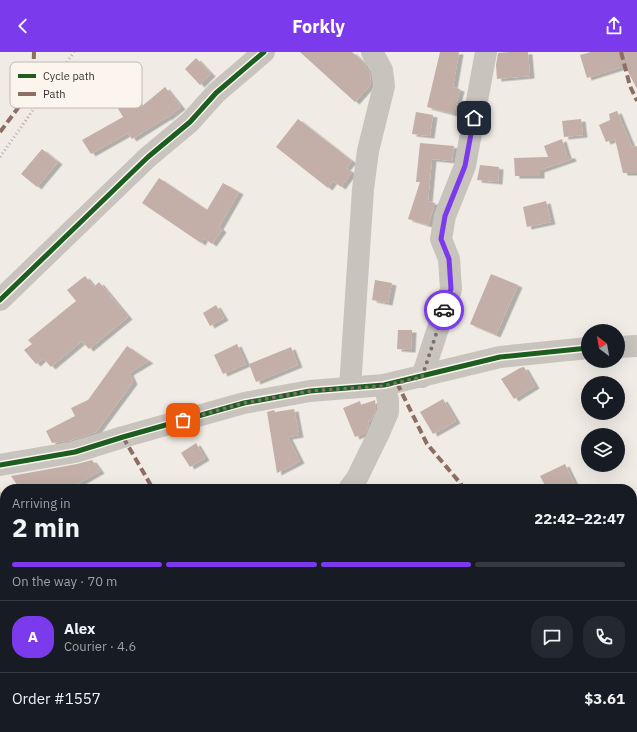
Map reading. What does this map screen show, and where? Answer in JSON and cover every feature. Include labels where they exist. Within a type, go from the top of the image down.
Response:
[{"type":"street","points":[[0,300],[148,157],[190,122],[216,93],[264,52]]},
{"type":"street","points":[[350,388],[363,189],[368,151],[384,86],[382,70],[376,56],[372,52]]},
{"type":"street","points":[[422,377],[451,289],[449,259],[441,239],[445,216],[465,166],[486,52]]},
{"type":"street","points":[[625,347],[637,346]]},
{"type":"street","points":[[0,465],[75,452],[244,403],[310,391],[384,386],[500,357],[581,349]]},
{"type":"street","points":[[353,484],[388,412],[388,400],[384,386]]},
{"type":"building","points":[[300,52],[352,52],[363,62],[370,74],[371,84],[355,102]]},
{"type":"building","points":[[440,52],[459,52],[453,87],[460,89],[454,114],[427,107]]},
{"type":"building","points":[[528,52],[530,76],[497,79],[496,65],[498,53]]},
{"type":"building","points":[[591,52],[637,52],[637,89],[625,66],[587,78],[580,55]]},
{"type":"building","points":[[196,58],[211,74],[200,85],[185,69]]},
{"type":"building","points":[[165,87],[181,107],[167,118],[132,139],[128,133],[91,154],[82,140],[123,117],[118,108],[142,108],[142,106]]},
{"type":"building","points":[[617,111],[632,147],[637,146],[637,173],[623,173],[615,139],[606,142],[599,125],[610,120],[609,114]]},
{"type":"building","points":[[416,112],[433,115],[430,136],[412,134]]},
{"type":"building","points":[[298,119],[352,161],[346,168],[352,172],[341,187],[333,181],[328,188],[276,147]]},
{"type":"building","points":[[581,119],[583,135],[564,137],[562,121]]},
{"type":"building","points":[[562,139],[567,156],[571,156],[572,159],[540,170],[540,176],[515,176],[514,158],[548,157],[544,146]]},
{"type":"building","points":[[420,143],[454,146],[452,161],[432,159],[428,201],[435,203],[428,225],[408,219],[420,182],[416,182]]},
{"type":"building","points":[[42,149],[58,162],[37,187],[21,174]]},
{"type":"building","points":[[480,165],[499,167],[498,182],[477,180]]},
{"type":"building","points":[[159,178],[207,210],[223,183],[239,192],[219,227],[222,230],[212,244],[204,238],[201,243],[142,203]]},
{"type":"building","points":[[546,201],[551,222],[527,227],[523,207]]},
{"type":"building","points":[[491,274],[518,285],[496,335],[470,324]]},
{"type":"building","points":[[85,276],[94,287],[99,282],[128,317],[89,349],[82,341],[51,367],[43,358],[36,364],[24,350],[32,344],[28,340],[76,301],[67,290]]},
{"type":"building","points":[[375,280],[392,283],[388,303],[372,300]]},
{"type":"building","points":[[216,305],[224,318],[210,326],[203,313]]},
{"type":"building","points":[[398,330],[412,330],[411,350],[397,349]]},
{"type":"building","points":[[237,344],[246,364],[223,374],[214,355]]},
{"type":"building","points":[[127,346],[149,361],[129,373],[133,382],[96,432],[72,440],[52,443],[46,431],[75,416],[71,408],[88,400]]},
{"type":"building","points":[[291,347],[298,365],[256,382],[249,364]]},
{"type":"building","points":[[524,367],[535,386],[514,399],[501,379]]},
{"type":"building","points":[[443,399],[456,421],[433,434],[420,412]]},
{"type":"building","points":[[375,400],[376,409],[371,420],[368,421],[369,424],[365,433],[355,437],[343,408],[360,401],[361,405]]},
{"type":"building","points":[[294,409],[299,435],[288,437],[300,461],[277,473],[267,412],[274,410],[275,412]]},
{"type":"building","points":[[196,443],[205,458],[190,467],[181,453]]},
{"type":"building","points":[[92,460],[100,471],[78,484],[17,484],[11,476]]},
{"type":"building","points":[[565,464],[575,484],[544,484],[540,476]]},
{"type":"railway","points":[[67,62],[74,52]]},
{"type":"railway","points":[[0,157],[35,108]]},
{"type":"marked path","points":[[34,52],[34,62]]},
{"type":"marked path","points":[[621,52],[630,86],[637,101]]},
{"type":"marked path","points":[[0,132],[18,108]]},
{"type":"marked path","points":[[397,383],[427,444],[461,484]]},
{"type":"marked path","points":[[123,437],[150,484]]},
{"type":"cycle path","points":[[0,300],[148,157],[190,122],[216,93],[264,52]]},
{"type":"cycle path","points":[[0,465],[75,452],[244,403],[310,391],[384,385],[500,357],[581,349]]},
{"type":"way so far","points":[[183,420],[244,403],[310,391],[384,386],[422,377],[444,310]]},
{"type":"route","points":[[444,310],[451,289],[449,259],[441,239],[445,216],[465,166],[474,118]]}]
